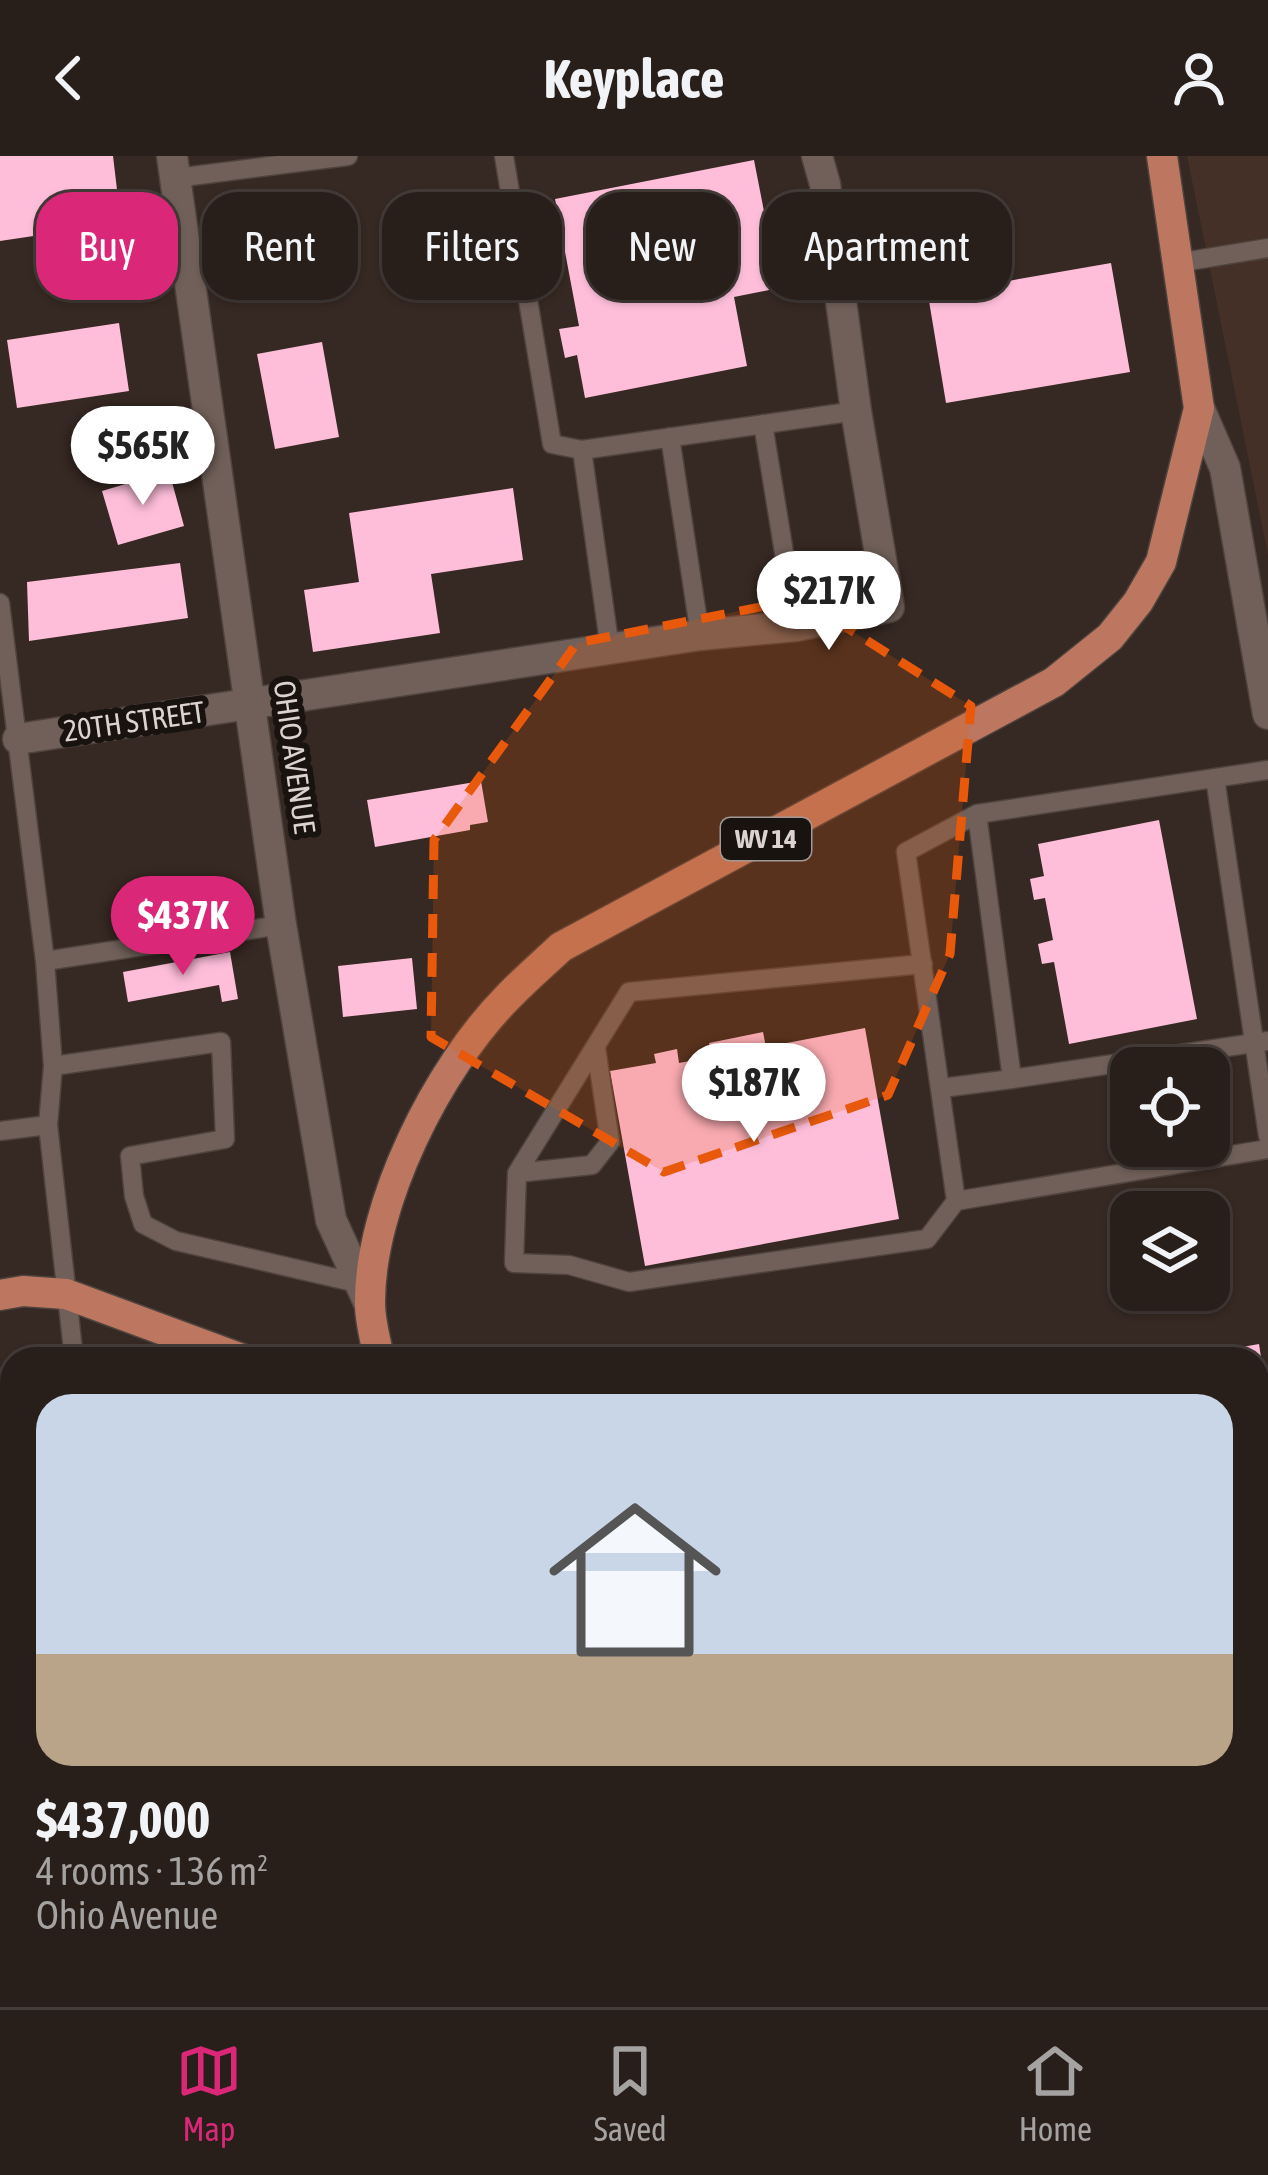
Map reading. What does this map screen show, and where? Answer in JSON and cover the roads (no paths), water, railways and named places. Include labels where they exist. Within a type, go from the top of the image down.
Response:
[{"type":"main road","name":"WV 14","points":[[363,1294],[380,1223],[413,1140],[462,1054],[505,999],[561,947],[1054,682],[1109,637],[1138,602],[1162,562],[1199,408],[1162,156]]},
{"type":"main road","points":[[0,1294],[66,1294],[210,1347]]},
{"type":"main road","name":"OHIO AVENUE","points":[[363,1294],[376,1347]]},
{"type":"street","points":[[817,156],[825,184],[856,411]]},
{"type":"street","name":"OHIO AVENUE","points":[[174,167],[281,925],[332,1220],[363,1294]]},
{"type":"street","points":[[1199,408],[1225,468],[1256,572],[1268,714]]},
{"type":"street","name":"20TH STREET","points":[[9,741],[700,635],[796,626],[890,607],[856,411]]},
{"type":"lane","points":[[174,167],[348,156]]},
{"type":"lane","points":[[504,156],[552,444],[582,450],[856,411]]},
{"type":"lane","points":[[1178,263],[1268,248]]},
{"type":"lane","points":[[763,424],[796,626]]},
{"type":"lane","points":[[670,437],[700,635]]},
{"type":"lane","points":[[582,450],[610,649]]},
{"type":"lane","points":[[0,603],[9,741],[45,961],[53,1066],[49,1125],[73,1347]]},
{"type":"lane","points":[[956,1201],[905,852],[977,814],[1268,770]]},
{"type":"lane","points":[[1216,778],[1262,1042],[1268,1136]]},
{"type":"lane","points":[[977,814],[1012,1079]]},
{"type":"lane","points":[[45,961],[281,925]]},
{"type":"lane","points":[[923,964],[629,992],[518,1173],[514,1263],[569,1265],[629,1282],[927,1239],[956,1201],[1268,1149]]},
{"type":"lane","points":[[53,1066],[221,1042],[225,1139],[130,1156],[143,1224],[176,1240],[363,1294]]},
{"type":"lane","points":[[942,1088],[1262,1042]]},
{"type":"lane","points":[[518,1173],[592,1165],[610,1142],[596,1048]]},
{"type":"lane","points":[[0,1131],[49,1125]]}]
